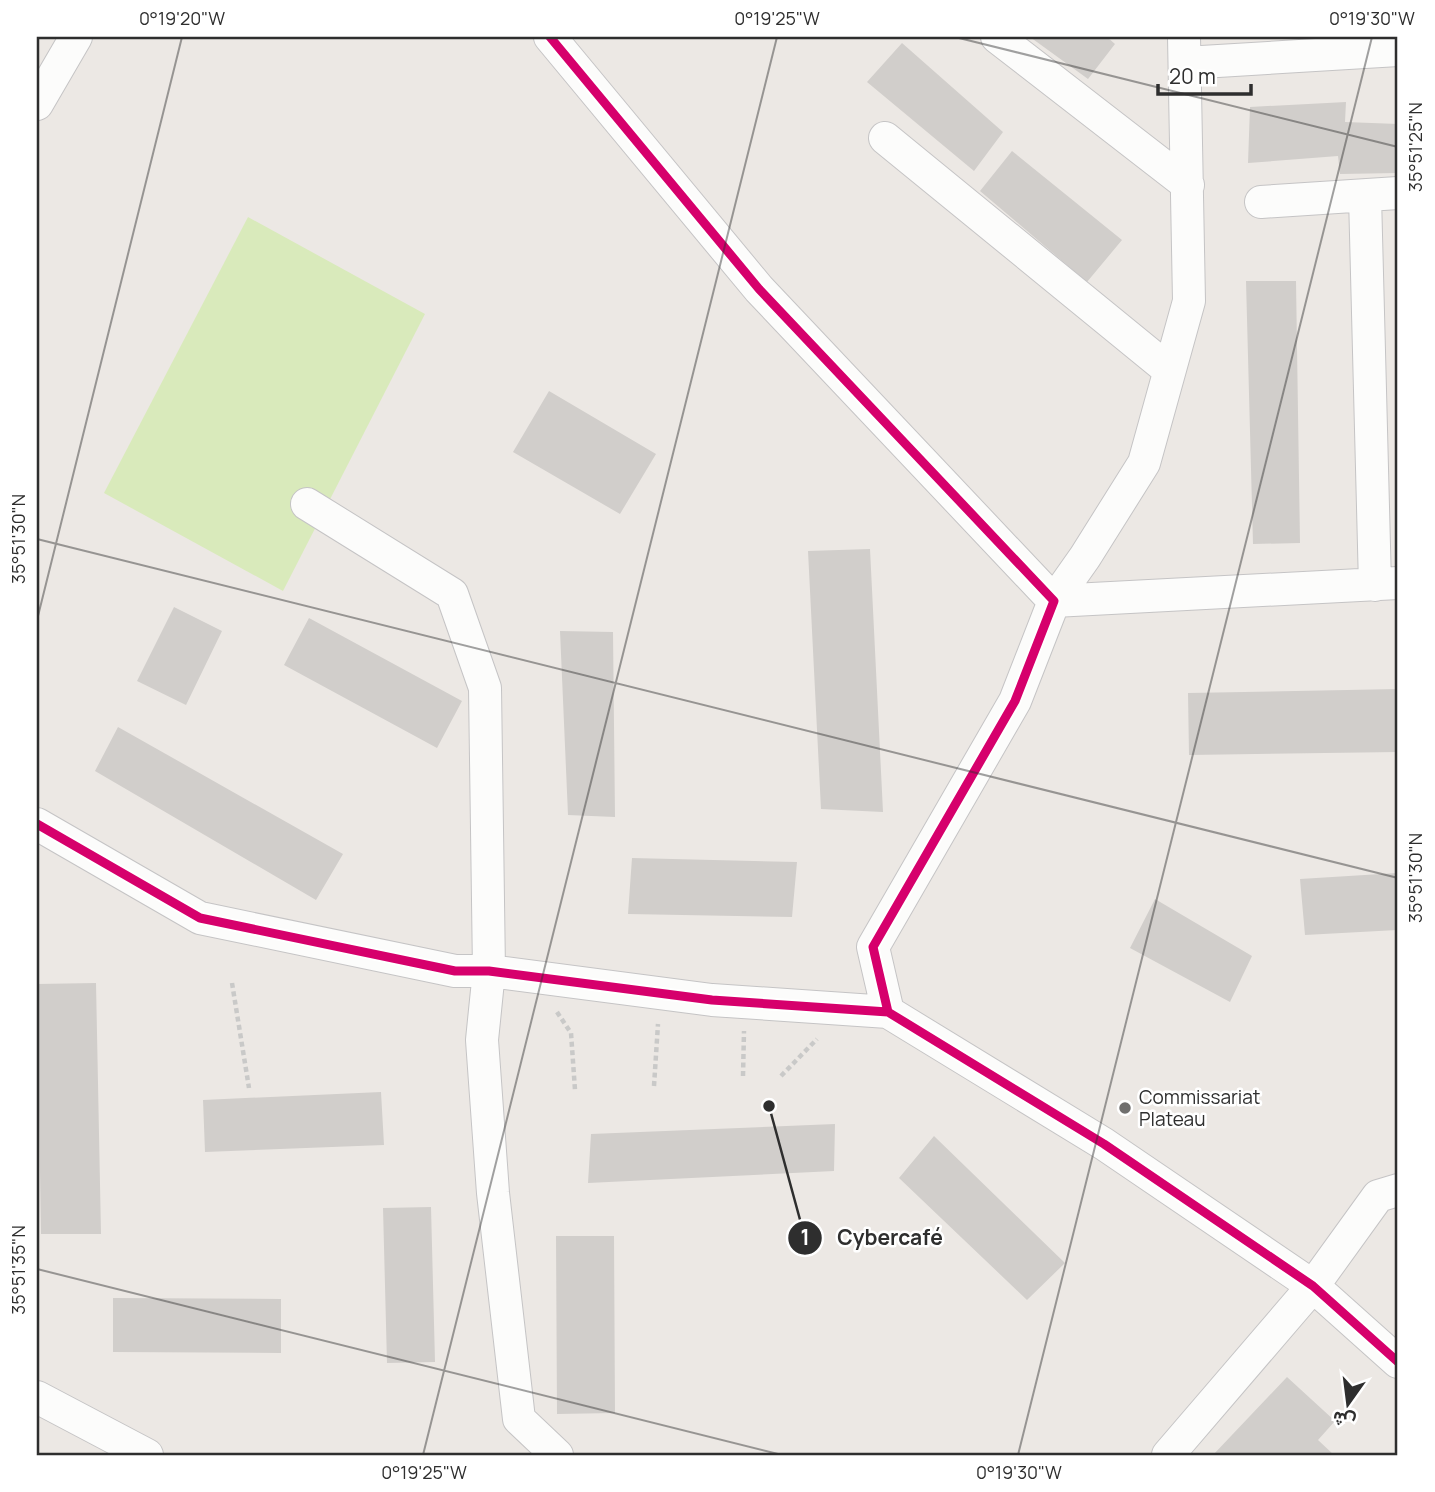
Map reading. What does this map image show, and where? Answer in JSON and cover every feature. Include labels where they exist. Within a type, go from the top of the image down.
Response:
[{"type":"street","points":[[37,104],[76,37]]},
{"type":"street","points":[[550,37],[760,289],[1054,601],[1387,584],[1365,196]]},
{"type":"street","points":[[997,37],[1188,185]]},
{"type":"street","points":[[888,1012],[873,947],[1015,701],[1054,601],[1144,463],[1189,301],[1184,50],[1398,50]]},
{"type":"street","points":[[885,138],[1169,370]]},
{"type":"street","points":[[1261,202],[1398,193]]},
{"type":"street","points":[[307,504],[452,594],[485,688],[489,971],[483,1054],[493,1193],[519,1419],[556,1455]]},
{"type":"street","points":[[37,824],[200,918],[456,971],[489,971],[748,1003],[888,1012],[1104,1144],[1313,1286],[1398,1362]]},
{"type":"street","points":[[1168,1455],[1313,1286],[1378,1196],[1398,1191]]},
{"type":"street","points":[[37,1397],[147,1455]]},
{"type":"path","points":[[528,976],[571,1033],[575,1090]]},
{"type":"path","points":[[232,983],[249,1088]]},
{"type":"path","points":[[654,1086],[658,993]]},
{"type":"path","points":[[743,1076],[748,1003]]},
{"type":"path","points":[[781,1076],[844,1010]]},
{"type":"green space","points":[[248,217],[425,314],[283,591],[104,493]]},
{"type":"building","points":[[1030,37],[1107,37],[1115,44],[1088,79]]},
{"type":"building","points":[[902,43],[1003,132],[974,171],[867,82]]},
{"type":"building","points":[[1346,102],[1345,122],[1398,124],[1398,173],[1340,174],[1338,156],[1248,163],[1250,107]]},
{"type":"building","points":[[1012,151],[1122,240],[1087,282],[980,191]]},
{"type":"building","points":[[1246,281],[1296,281],[1300,543],[1253,544]]},
{"type":"building","points":[[549,391],[656,454],[620,514],[513,452]]},
{"type":"building","points":[[870,549],[883,812],[821,809],[808,551]]},
{"type":"building","points":[[174,607],[222,631],[186,705],[137,681]]},
{"type":"building","points":[[309,618],[462,701],[437,748],[284,665]]},
{"type":"building","points":[[560,631],[613,632],[615,817],[568,815]]},
{"type":"building","points":[[1398,689],[1398,752],[1189,755],[1188,693]]},
{"type":"building","points":[[118,727],[343,854],[316,900],[95,771]]},
{"type":"building","points":[[632,858],[797,862],[792,917],[628,914]]},
{"type":"building","points":[[1397,873],[1397,930],[1305,935],[1300,879]]},
{"type":"building","points":[[1155,899],[1252,956],[1230,1002],[1130,948]]},
{"type":"building","points":[[96,983],[101,1234],[41,1234],[37,984]]},
{"type":"building","points":[[381,1092],[384,1145],[205,1152],[203,1100]]},
{"type":"building","points":[[835,1124],[834,1171],[588,1183],[591,1134]]},
{"type":"building","points":[[934,1136],[1065,1263],[1027,1300],[899,1178]]},
{"type":"building","points":[[431,1207],[435,1362],[387,1363],[383,1208]]},
{"type":"building","points":[[556,1236],[614,1236],[615,1413],[557,1414]]},
{"type":"building","points":[[113,1298],[281,1299],[281,1353],[113,1352]]},
{"type":"building","points":[[1287,1377],[1335,1421],[1318,1440],[1334,1455],[1213,1455]]},
{"type":"cycle path","points":[[550,37],[759,289],[1054,601],[1015,701],[873,947],[888,1012]]},
{"type":"cycle path","points":[[37,824],[200,918],[455,971],[489,971],[712,1000],[888,1012],[1104,1144],[1313,1286],[1398,1362]]},
{"type":"place","name":"Cybercafé","points":[[769,1106]]},
{"type":"place","name":"Commissariat Plateau","points":[[1125,1108]]}]
